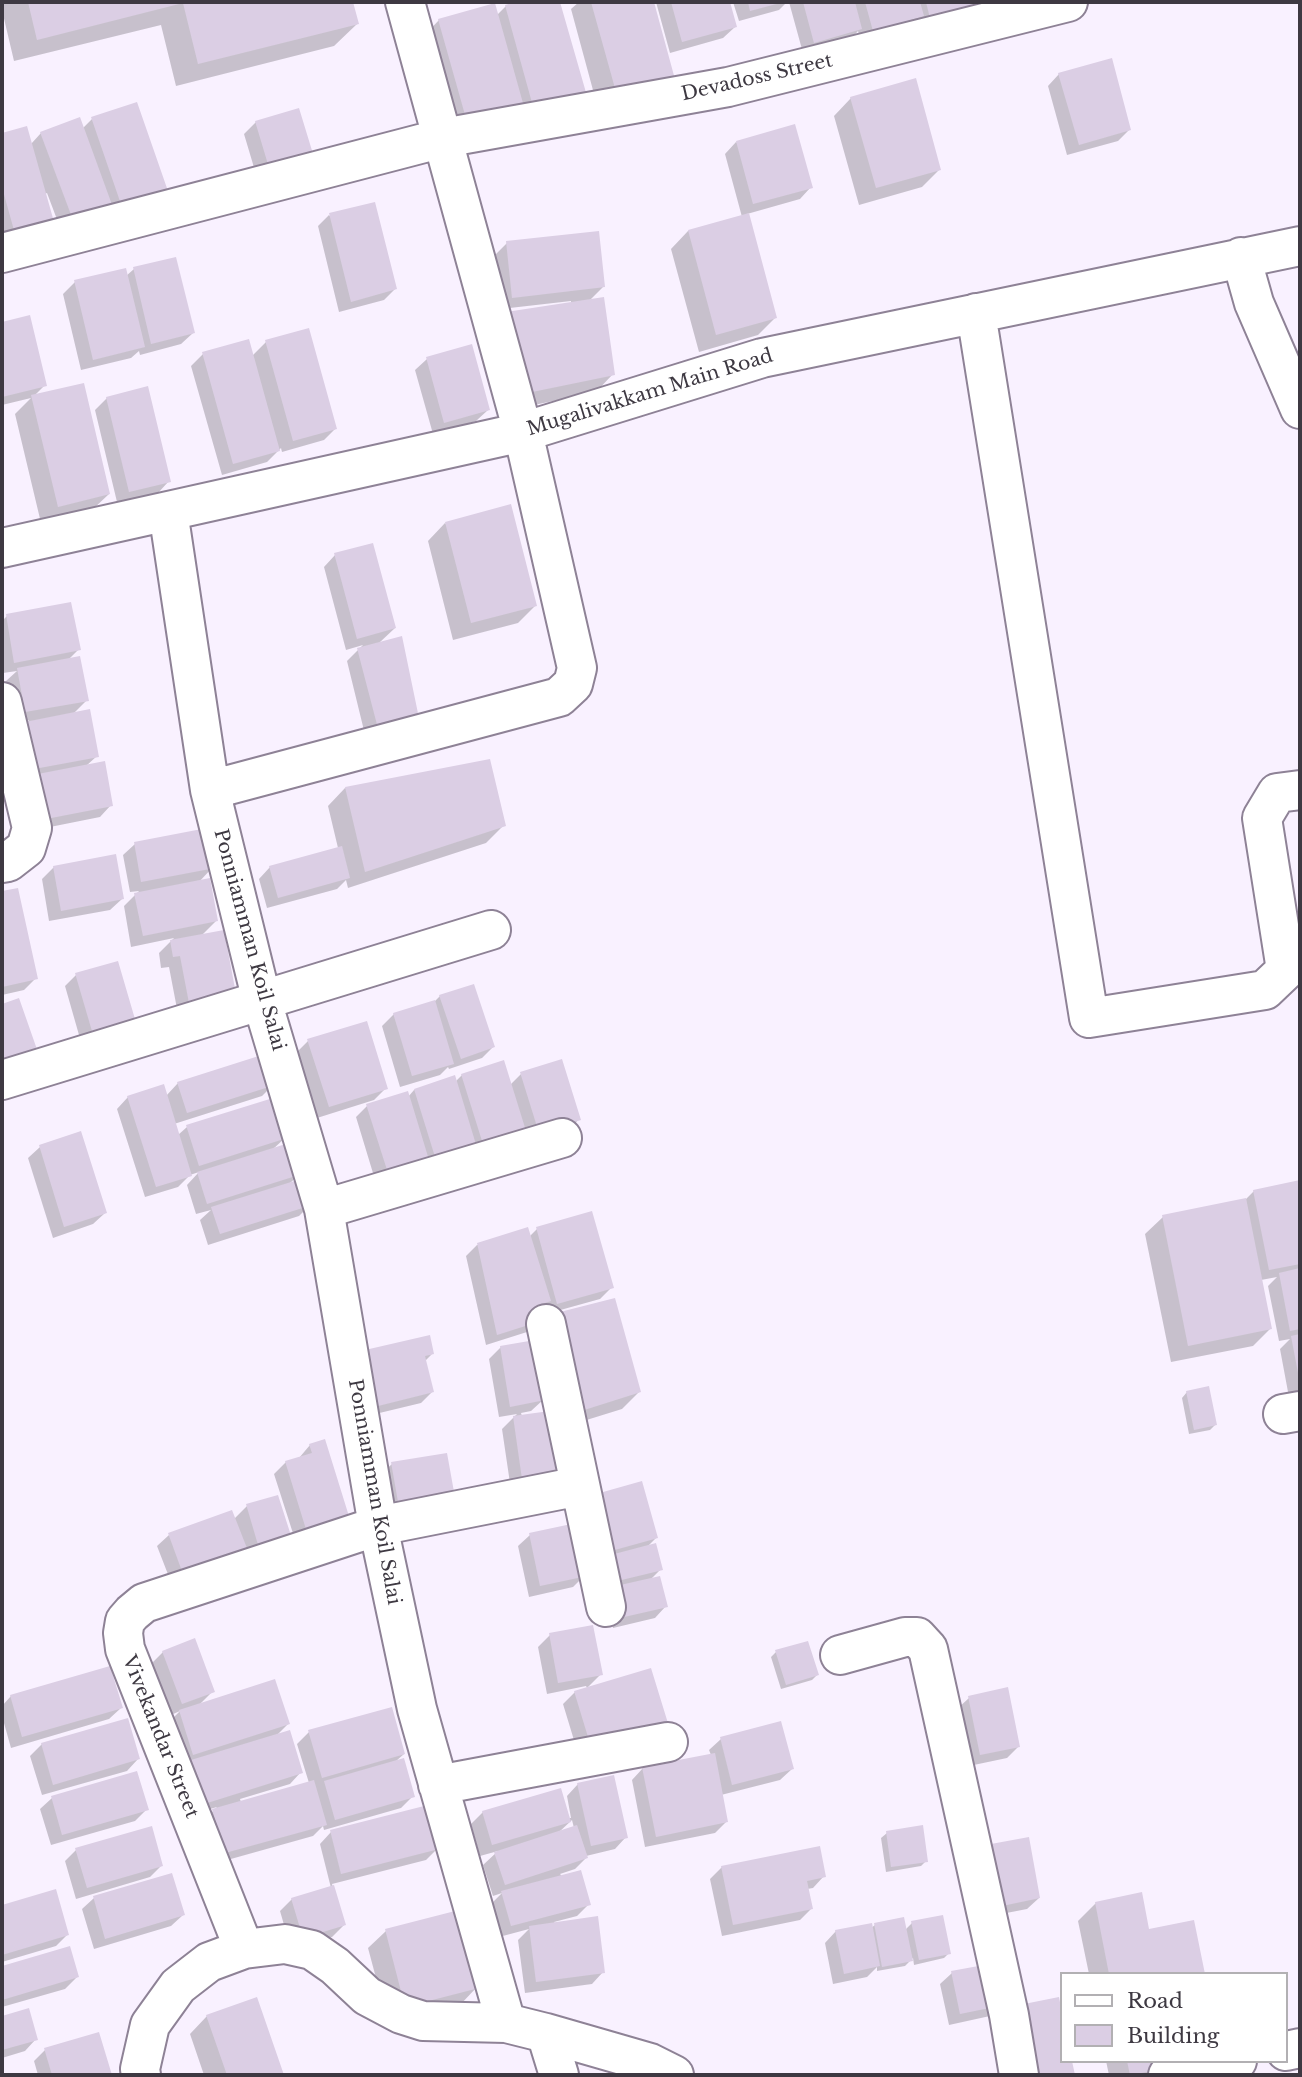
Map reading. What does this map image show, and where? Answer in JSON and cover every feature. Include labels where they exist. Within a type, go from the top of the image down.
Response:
[{"type":"street","points":[[210,790],[559,697],[573,684],[577,668],[523,432],[405,2]]},
{"type":"street","name":"Devadoss Street","points":[[2,253],[443,138],[728,87],[1068,2]]},
{"type":"street","name":"Mugalivakkam Main Road","points":[[2,548],[523,432],[762,358],[1300,246]]},
{"type":"street","points":[[1241,257],[1254,303],[1300,409]]},
{"type":"street","points":[[976,313],[1088,1018],[1265,990],[1286,970],[1262,818],[1277,793],[1300,790]]},
{"type":"street","name":"Ponniamman Koil Salai","points":[[168,511],[210,790],[262,1001],[324,1209],[378,1526],[416,1709],[506,2023]]},
{"type":"street","points":[[2,702],[32,828],[26,848],[8,862],[2,863]]},
{"type":"street","points":[[2,1080],[491,930]]},
{"type":"street","points":[[324,1209],[562,1138]]},
{"type":"street","points":[[546,1324],[606,1606]]},
{"type":"street","name":"Vivekandar Street","points":[[244,1948],[125,1649],[125,1621],[144,1603],[378,1526],[580,1486]]},
{"type":"street","points":[[840,1656],[905,1637],[916,1637],[928,1649],[1009,2015],[1019,2075]]},
{"type":"street","points":[[438,1784],[668,1742]]},
{"type":"street","points":[[141,2072],[150,2025],[178,1986],[209,1962],[244,1948],[285,1944],[312,1950],[335,1966],[367,1996],[401,2014],[423,2021],[506,2023],[650,2063],[674,2075]]},
{"type":"street","points":[[546,2033],[559,2075]]},
{"type":"street","points":[[1168,2075],[1227,2063]]},
{"type":"building","points":[[28,2],[353,2],[359,24],[198,64],[183,3],[37,40]]},
{"type":"building","points":[[515,2],[560,2],[587,96],[534,110],[505,5]]},
{"type":"building","points":[[591,2],[654,2],[676,83],[618,99]]},
{"type":"building","points":[[671,2],[730,2],[737,27],[682,42]]},
{"type":"building","points":[[748,2],[779,2],[780,3],[750,11]]},
{"type":"building","points":[[803,2],[855,2],[862,29],[814,43]]},
{"type":"building","points":[[865,2],[920,2],[924,16],[873,31]]},
{"type":"building","points":[[926,2],[990,2],[932,26]]},
{"type":"building","points":[[495,3],[526,114],[469,129],[438,19]]},
{"type":"building","points":[[1112,58],[1131,130],[1079,145],[1058,73]]},
{"type":"building","points":[[916,78],[941,170],[876,188],[850,97]]},
{"type":"building","points":[[137,102],[169,194],[123,210],[91,117]]},
{"type":"building","points":[[299,108],[317,167],[273,181],[255,121]]},
{"type":"building","points":[[80,117],[115,213],[76,228],[40,132]]},
{"type":"building","points":[[795,124],[813,188],[753,204],[736,141]]},
{"type":"building","points":[[27,126],[56,229],[17,241],[2,187],[2,133]]},
{"type":"building","points":[[375,202],[397,289],[351,302],[329,213]]},
{"type":"building","points":[[749,213],[777,318],[716,335],[688,230]]},
{"type":"building","points":[[599,231],[605,287],[512,298],[506,241]]},
{"type":"building","points":[[176,257],[195,333],[151,344],[133,267]]},
{"type":"building","points":[[126,268],[145,347],[93,360],[74,280]]},
{"type":"building","points":[[604,297],[615,375],[532,392],[506,312]]},
{"type":"building","points":[[30,315],[47,386],[2,397],[2,322]]},
{"type":"building","points":[[309,328],[337,429],[293,441],[265,340]]},
{"type":"building","points":[[249,339],[280,451],[233,464],[202,352]]},
{"type":"building","points":[[472,344],[490,410],[444,423],[426,357]]},
{"type":"building","points":[[84,383],[110,494],[58,507],[31,395]]},
{"type":"building","points":[[148,386],[171,482],[129,492],[106,397]]},
{"type":"building","points":[[511,504],[537,606],[471,623],[445,522]]},
{"type":"building","points":[[373,543],[396,628],[357,639],[334,553]]},
{"type":"building","points":[[71,602],[81,650],[14,663],[6,614]]},
{"type":"building","points":[[402,636],[420,723],[380,736],[357,648]]},
{"type":"building","points":[[80,656],[89,701],[25,712],[17,668]]},
{"type":"building","points":[[90,709],[99,757],[34,769],[25,722]]},
{"type":"building","points":[[490,759],[506,826],[365,872],[345,787]]},
{"type":"building","points":[[105,761],[113,806],[46,819],[38,774]]},
{"type":"building","points":[[207,828],[215,868],[141,882],[134,842]]},
{"type":"building","points":[[342,846],[350,878],[278,898],[269,866]]},
{"type":"building","points":[[116,854],[124,899],[61,911],[53,866]]},
{"type":"building","points":[[210,878],[218,921],[143,936],[134,893]]},
{"type":"building","points":[[18,888],[38,979],[2,987],[2,891]]},
{"type":"building","points":[[224,930],[236,994],[189,1003],[180,956],[173,957],[170,940]]},
{"type":"building","points":[[118,961],[137,1026],[94,1038],[75,973]]},
{"type":"building","points":[[474,984],[495,1047],[461,1059],[439,995]]},
{"type":"building","points":[[19,998],[40,1058],[2,1071],[2,1004]]},
{"type":"building","points":[[435,1000],[454,1064],[412,1076],[393,1013]]},
{"type":"building","points":[[367,1021],[388,1089],[329,1107],[307,1039]]},
{"type":"building","points":[[265,1054],[275,1085],[187,1113],[177,1082]]},
{"type":"building","points":[[562,1059],[581,1120],[539,1133],[520,1072]]},
{"type":"building","points":[[504,1060],[526,1131],[483,1144],[461,1074]]},
{"type":"building","points":[[455,1075],[477,1148],[436,1160],[414,1089]]},
{"type":"building","points":[[164,1084],[192,1176],[156,1187],[127,1096]]},
{"type":"building","points":[[408,1091],[429,1160],[388,1173],[366,1104]]},
{"type":"building","points":[[273,1098],[287,1138],[199,1166],[186,1125]]},
{"type":"building","points":[[81,1131],[107,1213],[64,1227],[39,1145]]},
{"type":"building","points":[[292,1142],[302,1174],[207,1204],[197,1172]]},
{"type":"building","points":[[304,1178],[312,1205],[220,1234],[211,1207]]},
{"type":"building","points":[[1300,1180],[1300,1264],[1269,1270],[1253,1190]]},
{"type":"building","points":[[1246,1198],[1272,1329],[1188,1346],[1162,1215]]},
{"type":"building","points":[[592,1211],[614,1288],[557,1304],[536,1227]]},
{"type":"building","points":[[528,1227],[551,1301],[536,1306],[541,1321],[497,1335],[477,1243]]},
{"type":"building","points":[[1300,1268],[1300,1329],[1290,1331],[1279,1273]]},
{"type":"building","points":[[615,1298],[641,1392],[581,1411],[560,1312]]},
{"type":"building","points":[[1300,1334],[1300,1378],[1299,1378],[1291,1336]]},
{"type":"building","points":[[430,1335],[434,1354],[425,1356],[434,1392],[378,1406],[365,1350]]},
{"type":"building","points":[[535,1340],[545,1400],[510,1407],[500,1346]]},
{"type":"building","points":[[1209,1386],[1217,1425],[1194,1430],[1186,1391]]},
{"type":"building","points":[[557,1410],[566,1472],[522,1479],[513,1416]]},
{"type":"building","points":[[325,1439],[352,1526],[309,1539],[285,1461],[312,1453],[309,1444]]},
{"type":"building","points":[[447,1453],[456,1503],[400,1513],[391,1462]]},
{"type":"building","points":[[642,1481],[658,1538],[611,1551],[596,1494]]},
{"type":"building","points":[[278,1495],[294,1545],[261,1555],[246,1504]]},
{"type":"building","points":[[232,1510],[252,1561],[187,1585],[168,1533]]},
{"type":"building","points":[[576,1523],[587,1576],[540,1586],[529,1533]]},
{"type":"building","points":[[656,1543],[663,1570],[609,1583],[603,1557]]},
{"type":"building","points":[[660,1576],[668,1607],[624,1617],[616,1586]]},
{"type":"building","points":[[593,1625],[603,1675],[558,1683],[549,1633]]},
{"type":"building","points":[[195,1638],[215,1692],[182,1704],[162,1651]]},
{"type":"building","points":[[808,1641],[819,1675],[786,1685],[775,1650]]},
{"type":"building","points":[[110,1666],[123,1708],[22,1737],[10,1695]]},
{"type":"building","points":[[651,1668],[671,1733],[592,1750],[574,1691]]},
{"type":"building","points":[[275,1679],[290,1724],[193,1755],[179,1710]]},
{"type":"building","points":[[1008,1687],[1020,1747],[980,1755],[968,1696]]},
{"type":"building","points":[[392,1707],[405,1754],[322,1778],[308,1730]]},
{"type":"building","points":[[128,1718],[140,1759],[53,1785],[41,1743]]},
{"type":"building","points":[[781,1721],[794,1769],[732,1785],[720,1737]]},
{"type":"building","points":[[290,1730],[303,1773],[204,1804],[191,1760]]},
{"type":"building","points":[[715,1753],[728,1822],[656,1837],[642,1767]]},
{"type":"building","points":[[404,1758],[415,1797],[335,1820],[324,1781]]},
{"type":"building","points":[[137,1771],[149,1810],[62,1835],[51,1796]]},
{"type":"building","points":[[614,1775],[628,1838],[591,1846],[577,1783]]},
{"type":"building","points":[[314,1780],[327,1825],[225,1853],[212,1809]]},
{"type":"building","points":[[561,1788],[571,1822],[492,1845],[482,1811]]},
{"type":"building","points":[[428,1805],[439,1849],[341,1874],[330,1830]]},
{"type":"building","points":[[577,1825],[588,1858],[505,1885],[494,1852]]},
{"type":"building","points":[[923,1825],[928,1862],[891,1867],[886,1831]]},
{"type":"building","points":[[152,1826],[163,1866],[87,1888],[75,1848]]},
{"type":"building","points":[[1029,1837],[1040,1898],[1002,1906],[991,1844]]},
{"type":"building","points":[[820,1846],[826,1877],[807,1881],[813,1909],[733,1925],[721,1866]]},
{"type":"building","points":[[581,1870],[591,1905],[511,1926],[501,1891]]},
{"type":"building","points":[[172,1873],[185,1915],[105,1939],[93,1896]]},
{"type":"building","points":[[334,1885],[346,1925],[303,1938],[291,1898]]},
{"type":"building","points":[[56,1889],[69,1935],[2,1955],[2,1905]]},
{"type":"building","points":[[1142,1892],[1149,1929],[1194,1920],[1205,1972],[1109,1972],[1095,1902]]},
{"type":"building","points":[[459,1910],[479,1988],[405,2007],[385,1929]]},
{"type":"building","points":[[943,1915],[951,1954],[919,1960],[911,1921]]},
{"type":"building","points":[[598,1916],[605,1973],[536,1982],[529,1926]]},
{"type":"building","points":[[904,1917],[913,1961],[882,1967],[874,1923]]},
{"type":"building","points":[[872,1923],[880,1966],[844,1974],[835,1930]]},
{"type":"building","points":[[70,1946],[79,1977],[2,2000],[2,1966]]},
{"type":"building","points":[[995,1963],[1004,2005],[960,2014],[951,1971]]},
{"type":"building","points":[[257,1997],[284,2075],[227,2075],[206,2015]]},
{"type":"building","points":[[1059,1997],[1060,2063],[1072,2063],[1075,2075],[1028,2075],[1014,2006]]},
{"type":"building","points":[[29,2008],[38,2040],[2,2050],[2,2016]]},
{"type":"building","points":[[99,2032],[112,2075],[52,2075],[44,2048]]},
{"type":"building","points":[[1127,2063],[1198,2063],[1130,2075]]}]
